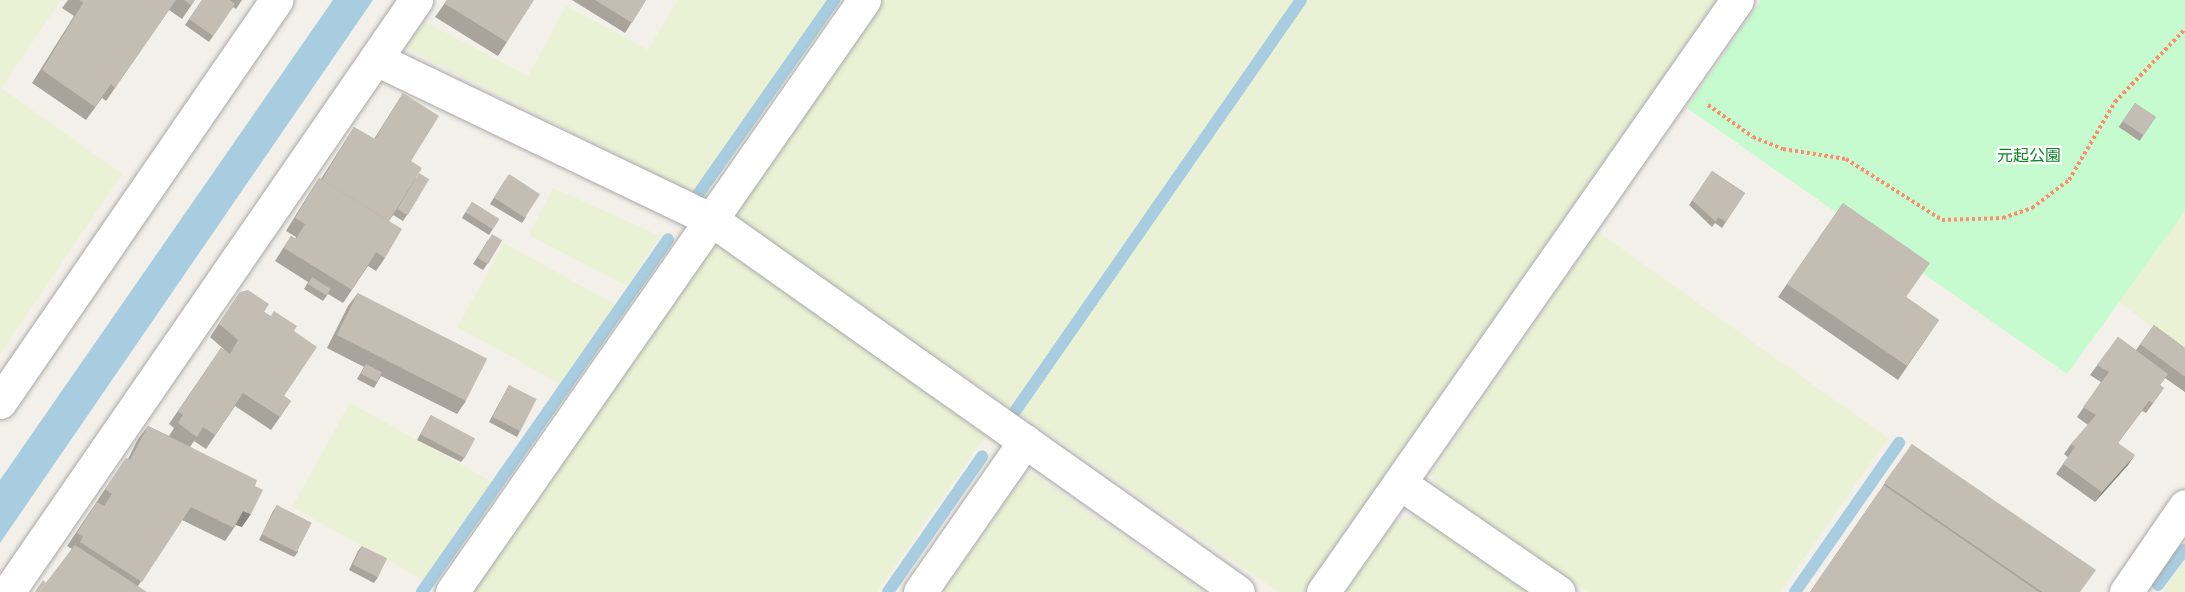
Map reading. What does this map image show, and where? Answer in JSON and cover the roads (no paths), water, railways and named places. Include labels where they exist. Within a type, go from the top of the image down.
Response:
[{"type":"street","points":[[0,402],[276,0]]},
{"type":"street","points":[[452,592],[864,0]]},
{"type":"street","points":[[1323,592],[1401,484],[1737,0]]},
{"type":"street","points":[[8,592],[375,59],[399,5]]},
{"type":"street","points":[[375,59],[712,220],[1238,592]]},
{"type":"street","points":[[920,592],[1025,441]]},
{"type":"street","points":[[1401,484],[1558,592]]},
{"type":"street","points":[[2126,592],[2182,513]]},
{"type":"water","points":[[333,0],[373,0],[0,543],[0,480]]},
{"type":"waterway","points":[[699,193],[834,0]]},
{"type":"waterway","points":[[1016,410],[1301,0]]},
{"type":"waterway","points":[[422,592],[668,239]]},
{"type":"waterway","points":[[1795,592],[1899,443]]},
{"type":"waterway","points":[[888,592],[982,457]]},
{"type":"waterway","points":[[2158,585],[2184,550]]},
{"type":"park label","name":"元起公園","points":[[2029,156]]}]
